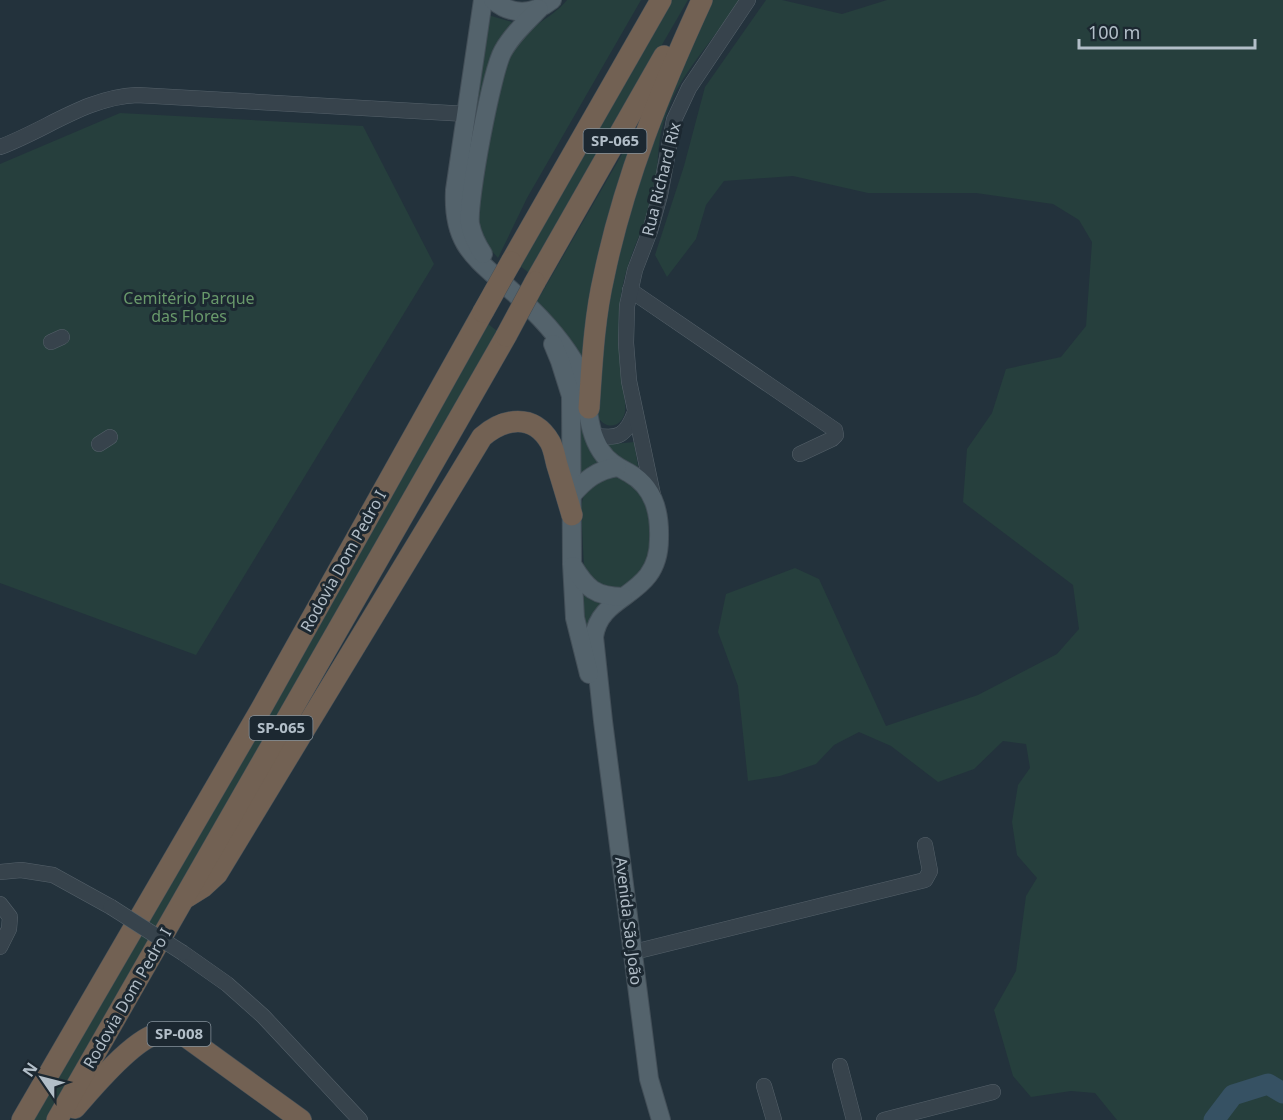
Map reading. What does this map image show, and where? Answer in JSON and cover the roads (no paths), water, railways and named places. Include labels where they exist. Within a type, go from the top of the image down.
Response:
[{"type":"highway","points":[[542,209],[647,0]]},
{"type":"highway","name":"Rodovia Dom Pedro I","points":[[22,1120],[261,709],[511,262],[661,0]]},
{"type":"highway","name":"Rodovia Dom Pedro I","points":[[57,1120],[696,0]]},
{"type":"highway","points":[[589,408],[594,342],[603,279],[617,218],[656,106],[702,0]]},
{"type":"highway","points":[[183,898],[202,887],[217,874],[482,436],[494,426],[510,421],[525,422],[539,429],[550,443],[572,505]]},
{"type":"highway","name":"SP-008","points":[[65,1120],[104,1076],[142,1041],[156,1034],[170,1032],[184,1036],[301,1120]]},
{"type":"main road","points":[[483,0],[454,205],[460,236],[468,251],[479,263],[514,292],[554,333],[575,363],[584,381],[593,435],[603,454],[617,467],[642,481],[653,495],[660,537],[653,568],[643,583],[605,611],[595,628],[603,721]]},
{"type":"main road","points":[[493,0],[513,11],[526,12],[546,5]]},
{"type":"main road","points":[[514,292],[479,248],[470,223],[471,197],[494,74],[502,52],[515,34],[546,5]]},
{"type":"main road","points":[[536,314],[561,361],[571,396],[572,564],[575,618],[578,637],[603,721]]},
{"type":"main road","points":[[572,505],[596,473],[617,467]]},
{"type":"main road","points":[[572,564],[590,589],[607,596],[623,597]]},
{"type":"main road","name":"Avenida São João","points":[[603,721],[649,1079],[661,1120]]},
{"type":"street","name":"Rua Richard Rix","points":[[653,495],[629,381],[626,343],[630,290],[660,195],[674,120],[689,88],[748,0]]},
{"type":"street","points":[[0,147],[97,102],[118,96],[137,95],[466,114]]},
{"type":"street","points":[[630,290],[835,430],[836,435],[832,439],[800,454]]},
{"type":"street","points":[[593,435],[610,438],[620,435],[629,427],[635,412]]},
{"type":"street","points":[[634,952],[925,880],[930,870],[924,845]]},
{"type":"street","points":[[0,872],[21,870],[53,875],[111,907],[183,953],[227,984],[263,1016],[358,1118]]},
{"type":"street","points":[[0,904],[10,916],[9,929],[0,947]]},
{"type":"street","points":[[840,1066],[854,1120]]},
{"type":"street","points":[[764,1086],[774,1120]]},
{"type":"street","points":[[884,1120],[993,1092]]},
{"type":"waterway","points":[[1214,1120],[1233,1095],[1268,1084],[1283,1093]]},
{"type":"park label","name":"Cemitério Parque das Flores","points":[[189,307]]}]
